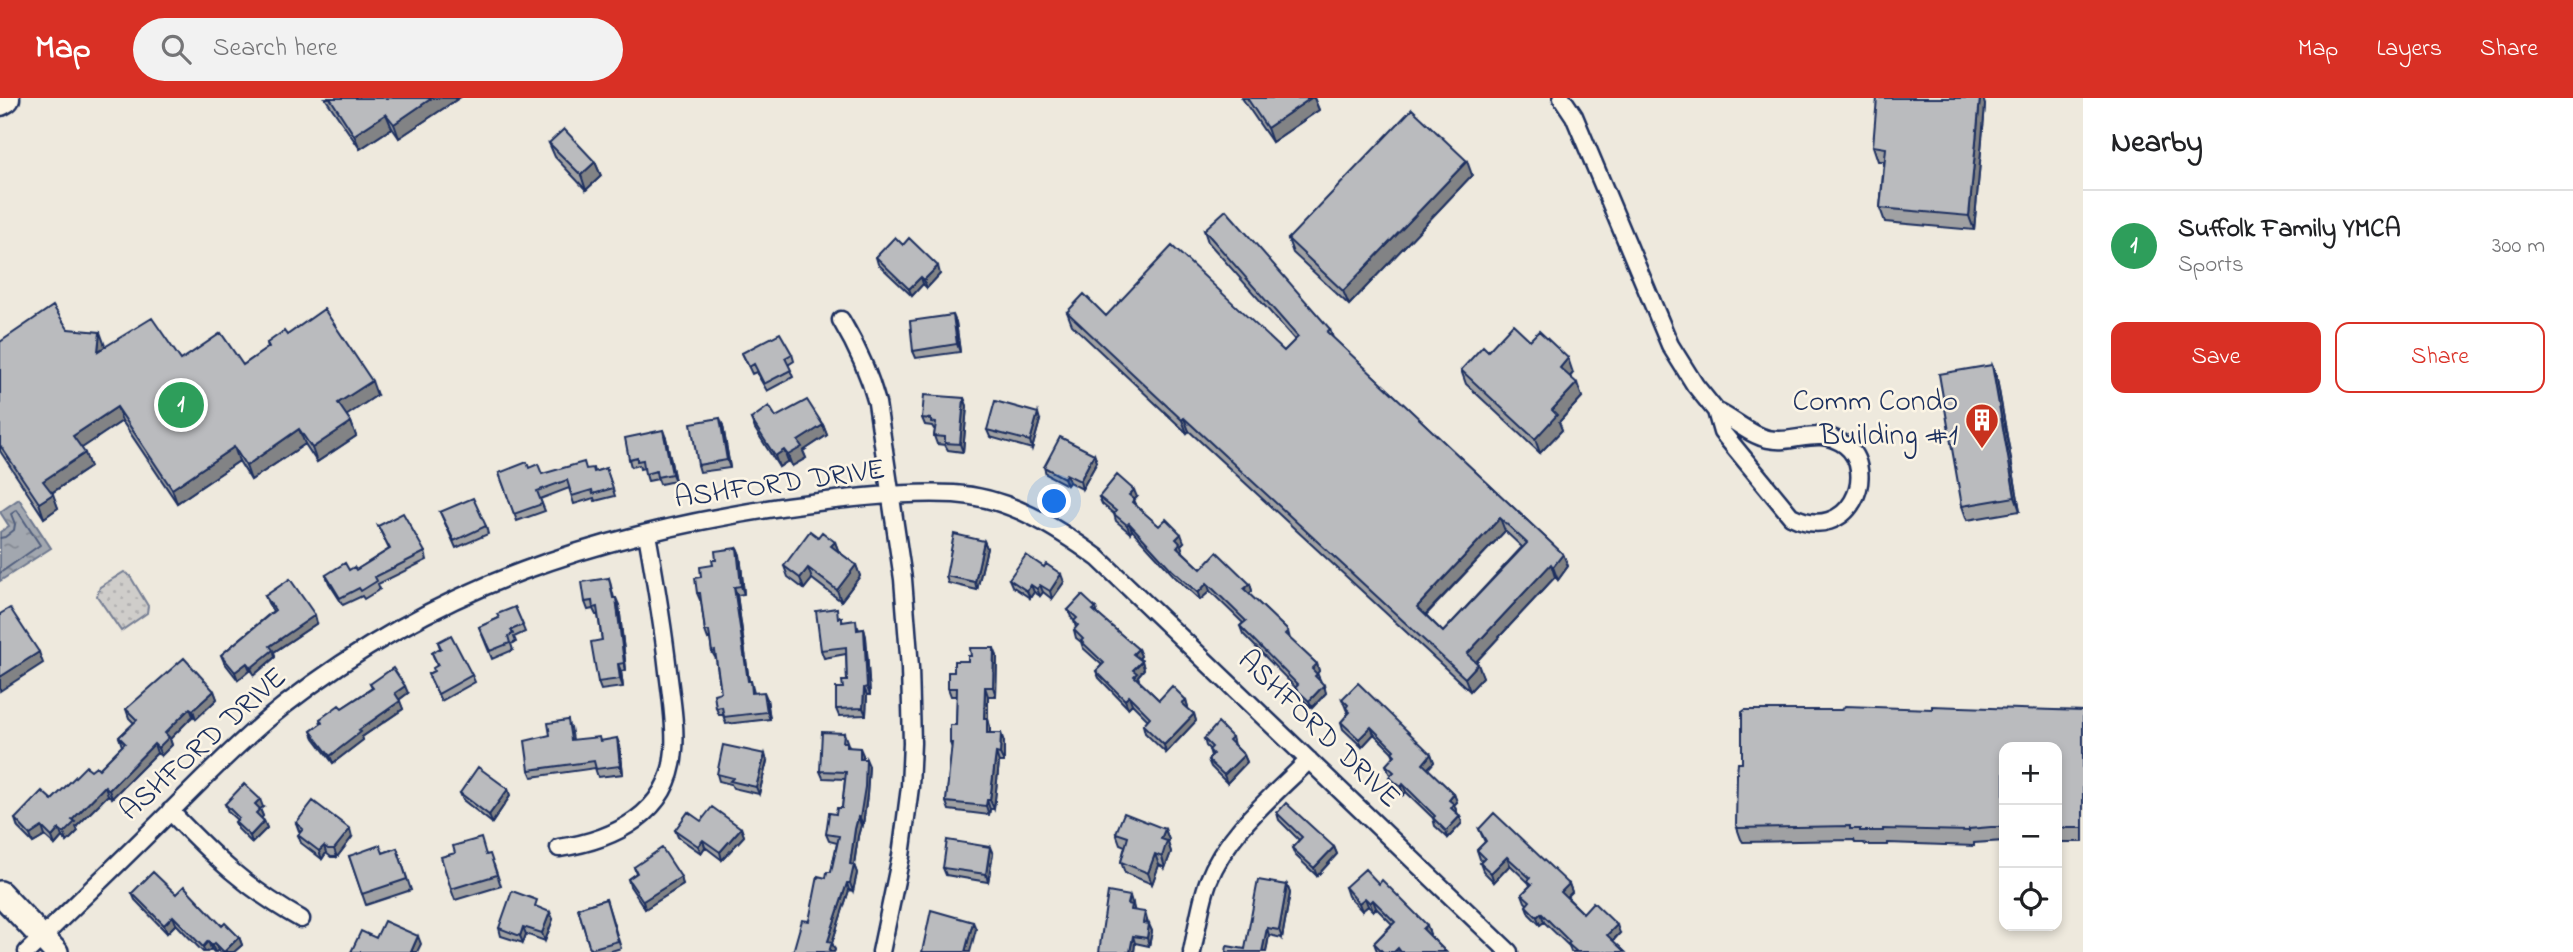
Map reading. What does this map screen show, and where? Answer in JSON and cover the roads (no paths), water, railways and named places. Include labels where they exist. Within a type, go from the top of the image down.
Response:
[{"type":"highway","points":[[0,101],[5,98]]},
{"type":"street","points":[[1562,98],[1574,116],[1670,345],[1695,385],[1716,411],[1722,432],[1791,516],[1803,522],[1817,524],[1831,521],[1844,513],[1853,502],[1858,490],[1856,461],[1847,447],[1834,438],[1818,434],[1789,440],[1768,439],[1753,434],[1716,411]]},
{"type":"street","points":[[841,320],[858,348],[877,403],[903,579],[911,668],[910,786],[901,856],[881,952]]},
{"type":"street","name":"ASHFORD DRIVE","points":[[42,947],[233,748],[286,704],[342,663],[451,600],[539,563],[607,542],[757,511],[817,502],[953,494],[967,495],[1027,513],[1065,533],[1098,558],[1508,952]]},
{"type":"street","points":[[558,848],[588,844],[628,825],[649,808],[662,791],[670,771],[674,750],[671,696],[662,615],[648,534]]},
{"type":"street","points":[[1192,952],[1208,883],[1221,856],[1238,831],[1309,760]]},
{"type":"street","points":[[170,811],[235,876],[267,900],[301,919]]},
{"type":"street","points":[[0,892],[42,947]]},
{"type":"water","points":[[19,499],[51,548],[0,581],[0,532],[9,526],[0,512]]},
{"type":"place","name":"Suffolk Family YMCA","points":[[181,405]]},
{"type":"place","name":"Comm Condo Building #1","points":[[1982,450]]}]
